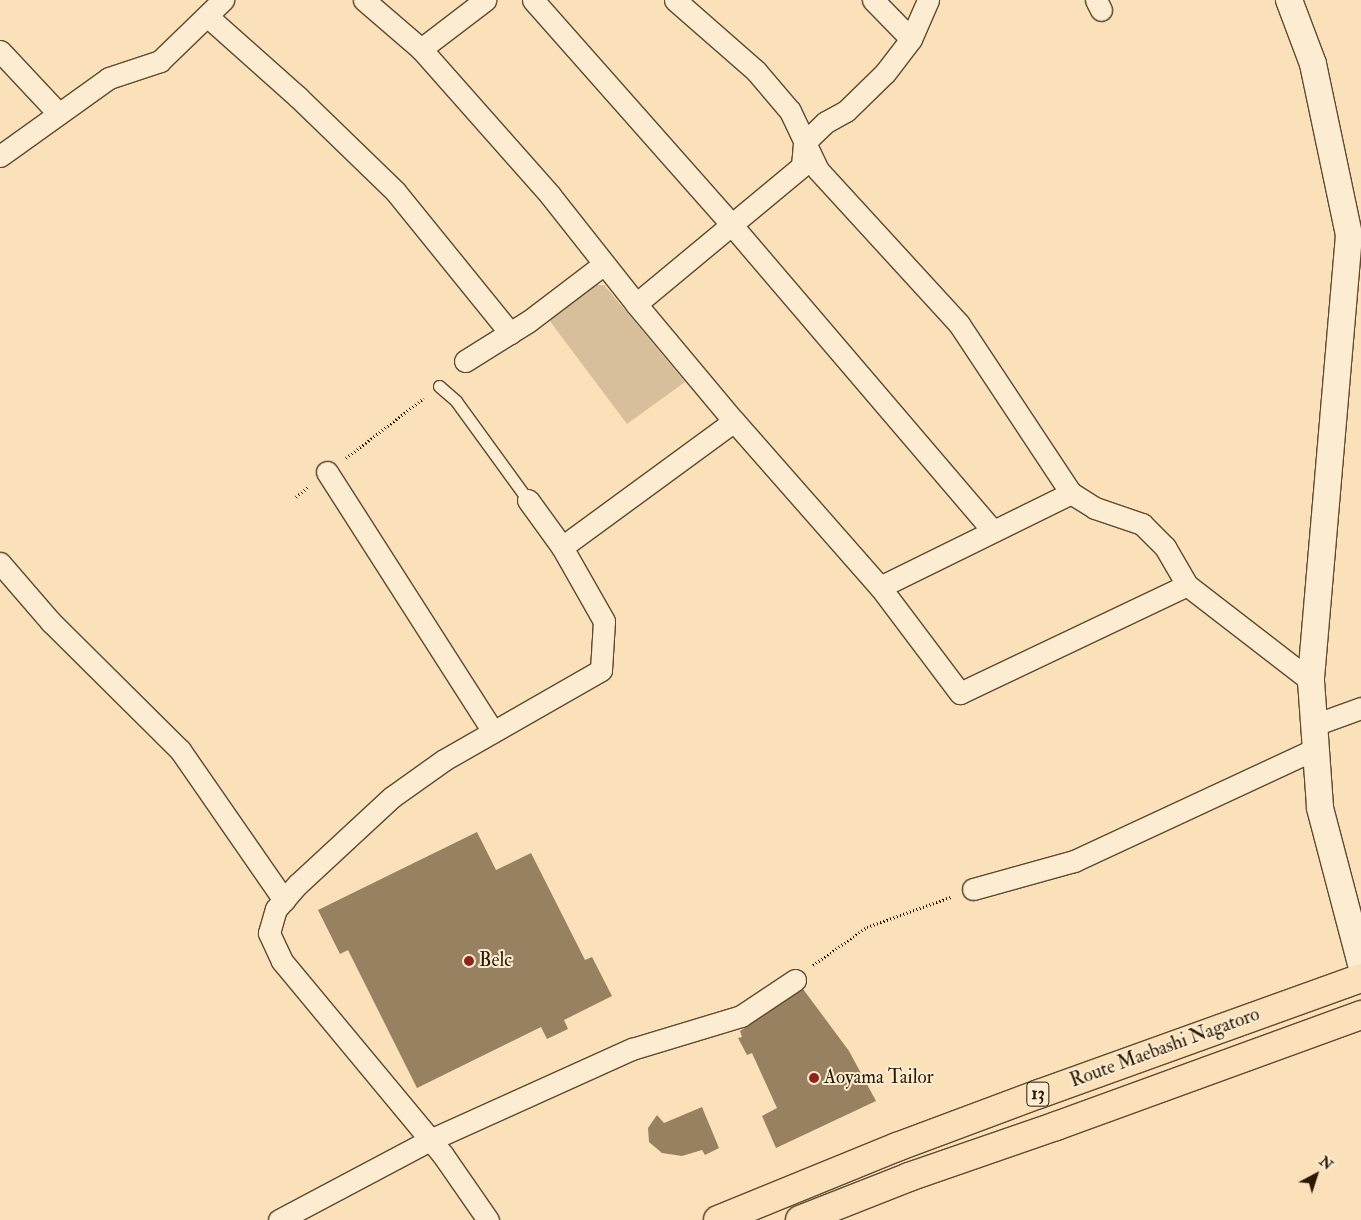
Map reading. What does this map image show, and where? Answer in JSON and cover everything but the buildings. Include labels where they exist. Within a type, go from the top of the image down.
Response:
[{"type":"main road","name":"Route Maebashi Nagatoro","points":[[718,1220],[1004,1107],[1361,978]]},
{"type":"main road","name":"Route Maebashi Nagatoro","points":[[800,1220],[909,1177],[1056,1126],[1361,1015]]},
{"type":"street","points":[[0,156],[109,78],[160,61],[223,0]]},
{"type":"street","points":[[364,0],[421,49],[550,195],[636,304],[734,421],[880,587],[960,693],[1187,585]]},
{"type":"street","points":[[421,49],[485,0]]},
{"type":"street","points":[[533,0],[730,223],[994,531]]},
{"type":"street","points":[[675,0],[756,71],[790,111],[818,170],[959,324],[1071,493],[1095,508],[1142,524],[1165,547],[1187,585],[1311,681]]},
{"type":"street","points":[[872,0],[911,39]]},
{"type":"street","points":[[636,304],[730,223],[802,166],[804,142],[826,122],[846,111],[872,86],[911,39],[928,0]]},
{"type":"street","points":[[1289,0],[1313,64],[1349,235],[1311,681],[1320,808],[1361,964]]},
{"type":"street","points":[[206,16],[298,97],[395,191],[510,333]]},
{"type":"street","points":[[0,51],[59,114]]},
{"type":"street","points":[[465,361],[510,333],[604,264]]},
{"type":"street","points":[[562,547],[734,421]]},
{"type":"street","points":[[327,472],[493,732]]},
{"type":"street","points":[[880,587],[1071,493]]},
{"type":"street","points":[[488,1220],[430,1140],[282,961],[269,933],[276,909],[284,900],[392,797],[444,760],[601,670],[604,622],[562,547],[528,500]]},
{"type":"street","points":[[0,563],[51,622],[180,750],[284,900]]},
{"type":"street","points":[[973,889],[1074,861],[1314,737],[1361,708]]},
{"type":"street","points":[[279,1220],[430,1140],[632,1049],[741,1016],[795,980]]},
{"type":"lane","points":[[439,386],[456,402],[528,500]]},
{"type":"path","points":[[296,497],[439,386]]},
{"type":"path","points":[[795,980],[837,946],[867,927],[973,889]]},
{"type":"shaded area","points":[[595,285],[604,285],[685,382],[627,424],[549,320]]},
{"type":"place","name":"Belc","points":[[469,961]]},
{"type":"place","name":"Aoyama Tailor","points":[[814,1078]]}]
